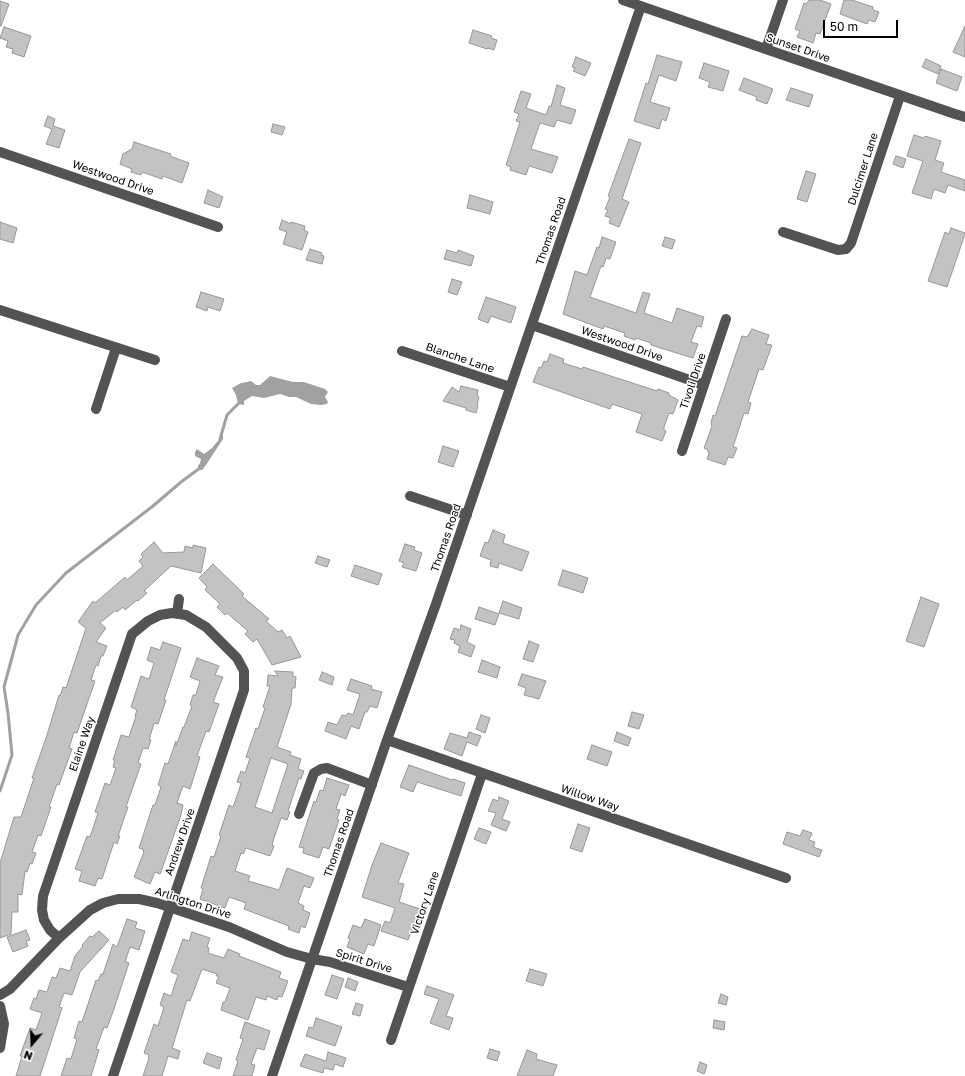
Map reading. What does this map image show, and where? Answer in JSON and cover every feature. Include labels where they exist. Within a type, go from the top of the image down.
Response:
[{"type":"street","name":"Sunset Drive","points":[[623,0],[965,117]]},
{"type":"street","points":[[766,49],[784,0]]},
{"type":"street","name":"Thomas Road","points":[[272,1076],[642,6]]},
{"type":"street","name":"Dulcimer Lane","points":[[783,232],[838,250],[846,249],[851,243],[900,96]]},
{"type":"street","name":"Westwood Drive","points":[[0,152],[218,227]]},
{"type":"street","points":[[0,310],[155,360]]},
{"type":"street","name":"Tivoli Drive","points":[[682,452],[726,319]]},
{"type":"street","name":"Westwood Drive","points":[[532,325],[704,385]]},
{"type":"street","points":[[96,410],[116,348]]},
{"type":"street","name":"Blanche Lane","points":[[402,351],[510,387]]},
{"type":"street","points":[[410,496],[466,515]]},
{"type":"street","points":[[177,613],[179,598]]},
{"type":"street","name":"Elaine Way","points":[[59,938],[50,930],[44,920],[42,910],[44,896],[132,634],[148,621],[160,615],[172,612],[177,613]]},
{"type":"street","name":"Andrew Drive","points":[[113,1076],[244,690],[244,671],[237,658],[206,627],[186,615],[177,613]]},
{"type":"street","name":"Willow Way","points":[[387,740],[786,878]]},
{"type":"street","points":[[299,814],[314,773],[321,769],[327,768],[372,785]]},
{"type":"street","name":"Victory Lane","points":[[391,1040],[482,774]]},
{"type":"street","name":"Arlington Drive","points":[[0,995],[10,989],[59,938],[90,910],[103,903],[118,899],[138,899],[171,907],[229,927],[287,952],[312,959]]},
{"type":"street","name":"Spirit Drive","points":[[312,959],[330,962],[408,987]]},
{"type":"street","points":[[0,1006],[4,1024],[0,1048]]},
{"type":"shaded area","points":[[270,376],[293,382],[304,382],[325,389],[328,392],[325,397],[328,402],[327,404],[321,405],[311,404],[296,397],[289,397],[280,394],[264,398],[252,396],[244,401],[244,405],[238,404],[236,395],[232,388],[241,383],[251,381],[256,385],[260,385]]},
{"type":"shaded area","points":[[223,435],[223,439],[206,465],[202,470],[198,470],[201,459],[195,456],[197,449],[204,454],[212,448]]},
{"type":"building","points":[[809,0],[820,0],[831,4],[820,34],[816,33],[813,43],[797,37],[800,31],[795,29],[804,3],[806,4]]},
{"type":"building","points":[[844,0],[852,0],[873,7],[873,10],[879,12],[875,22],[869,20],[867,24],[840,14]]},
{"type":"building","points":[[0,1],[9,4],[1,26],[0,26]]},
{"type":"building","points":[[965,26],[965,57],[953,52]]},
{"type":"building","points":[[4,27],[31,36],[24,57],[12,53],[13,49],[6,47],[8,41],[0,38]]},
{"type":"building","points":[[473,30],[492,36],[491,38],[497,40],[494,50],[469,43]]},
{"type":"building","points":[[657,55],[682,62],[676,81],[659,75],[650,102],[670,108],[666,121],[662,119],[659,129],[634,121]]},
{"type":"building","points":[[576,57],[591,63],[585,76],[573,71],[575,68],[572,67]]},
{"type":"building","points":[[926,59],[941,66],[938,74],[922,67]]},
{"type":"building","points":[[704,63],[729,71],[723,91],[708,87],[710,82],[699,78]]},
{"type":"building","points":[[941,69],[962,77],[957,91],[936,83]]},
{"type":"building","points":[[744,78],[773,89],[767,104],[756,100],[757,97],[739,90]]},
{"type":"building","points":[[557,85],[565,88],[560,105],[576,110],[571,124],[557,120],[554,127],[540,123],[531,149],[558,157],[552,173],[529,166],[526,175],[510,170],[511,167],[506,165],[520,122],[516,121],[519,114],[514,112],[521,91],[531,94],[526,108],[546,115],[549,106],[551,107]]},
{"type":"building","points":[[791,88],[813,95],[809,107],[786,100]]},
{"type":"building","points":[[48,116],[55,119],[53,126],[65,130],[59,148],[46,144],[52,129],[44,126]]},
{"type":"building","points":[[273,124],[285,127],[282,135],[271,132]]},
{"type":"building","points":[[914,135],[924,138],[925,136],[941,141],[935,160],[944,163],[941,172],[965,180],[965,191],[948,185],[945,193],[934,189],[931,199],[912,193],[923,161],[907,156]]},
{"type":"building","points":[[629,139],[641,143],[622,199],[629,202],[619,227],[609,223],[611,218],[605,216],[608,210],[605,209],[610,197],[608,196]]},
{"type":"building","points":[[134,142],[171,154],[170,156],[189,163],[182,183],[163,176],[162,179],[142,172],[141,175],[131,172],[132,169],[120,164],[123,154],[132,149]]},
{"type":"building","points":[[896,156],[906,159],[903,168],[893,164]]},
{"type":"building","points":[[806,171],[816,174],[807,202],[797,199]]},
{"type":"building","points":[[208,190],[223,197],[219,208],[204,203]]},
{"type":"building","points":[[470,195],[493,202],[490,214],[467,208]]},
{"type":"building","points":[[282,220],[291,224],[291,222],[305,226],[304,230],[308,232],[302,250],[283,244],[287,232],[279,229]]},
{"type":"building","points":[[0,222],[17,228],[13,243],[0,239]]},
{"type":"building","points":[[951,228],[965,234],[947,287],[928,281],[945,232],[949,234]]},
{"type":"building","points":[[602,237],[616,242],[610,259],[606,258],[603,267],[601,266],[590,297],[636,313],[643,292],[650,294],[644,313],[672,323],[677,308],[704,317],[701,327],[697,326],[691,342],[698,344],[693,358],[651,345],[651,343],[636,338],[635,340],[624,336],[625,333],[604,326],[603,329],[563,314],[575,271],[587,275],[597,247],[599,248]]},
{"type":"building","points":[[665,237],[675,240],[672,249],[662,246]]},
{"type":"building","points":[[310,249],[322,253],[321,255],[324,256],[322,264],[306,260]]},
{"type":"building","points":[[447,250],[457,253],[458,250],[474,256],[471,266],[444,259]]},
{"type":"building","points":[[452,279],[462,282],[457,295],[448,292]]},
{"type":"building","points":[[201,292],[224,299],[220,311],[208,307],[207,311],[196,307]]},
{"type":"building","points":[[486,297],[516,307],[511,323],[491,316],[488,323],[478,319]]},
{"type":"building","points":[[752,329],[769,335],[766,344],[772,345],[763,370],[759,369],[748,402],[751,403],[748,414],[744,413],[733,447],[737,448],[733,458],[728,457],[725,465],[707,459],[709,453],[708,450],[704,448],[712,426],[711,423],[713,415],[715,416],[742,336],[747,337]]},
{"type":"building","points":[[550,354],[564,359],[563,363],[582,369],[583,367],[657,391],[658,389],[669,393],[669,395],[678,400],[673,414],[669,413],[664,427],[664,430],[666,431],[662,441],[636,432],[642,414],[612,404],[610,409],[533,382],[539,367],[541,368],[544,361],[547,362]]},
{"type":"building","points":[[461,386],[478,390],[477,396],[479,397],[476,413],[466,410],[466,408],[443,401],[452,387],[459,392]]},
{"type":"building","points":[[443,446],[459,451],[453,467],[438,462]]},
{"type":"building","points":[[493,530],[505,535],[503,543],[529,552],[522,571],[499,563],[498,568],[490,566],[491,560],[480,556],[485,542],[488,543]]},
{"type":"building","points":[[154,542],[163,553],[184,552],[185,546],[193,548],[193,545],[206,548],[201,573],[171,566],[144,591],[147,593],[138,601],[137,600],[125,610],[123,607],[117,612],[116,610],[100,623],[106,628],[96,642],[107,646],[103,656],[101,656],[98,666],[96,665],[91,680],[95,681],[77,733],[74,732],[69,748],[72,749],[59,785],[57,784],[41,836],[38,835],[32,852],[36,853],[32,864],[30,863],[27,872],[25,871],[22,895],[18,894],[18,912],[12,912],[11,934],[0,938],[0,863],[14,817],[21,817],[59,695],[60,696],[63,687],[66,688],[86,628],[78,622],[93,601],[95,603],[125,577],[127,580],[143,566],[139,561],[143,557],[141,554]]},
{"type":"building","points":[[405,544],[415,547],[414,550],[422,553],[416,571],[402,567],[404,563],[399,561]]},
{"type":"building","points":[[318,556],[330,560],[327,567],[315,563]]},
{"type":"building","points":[[213,564],[244,594],[242,596],[269,619],[266,621],[278,632],[282,630],[287,638],[290,636],[301,657],[272,665],[257,639],[253,642],[245,634],[248,631],[227,613],[225,615],[217,607],[220,604],[205,590],[207,587],[199,578]]},
{"type":"building","points":[[355,565],[382,574],[378,585],[351,576]]},
{"type":"building","points":[[563,570],[588,578],[583,593],[558,585]]},
{"type":"building","points":[[921,597],[939,604],[924,647],[906,641]]},
{"type":"building","points":[[503,601],[522,608],[519,619],[499,613]]},
{"type":"building","points":[[479,607],[499,614],[495,625],[475,619]]},
{"type":"building","points":[[461,625],[471,629],[467,642],[475,646],[471,657],[458,652],[460,646],[454,643],[455,640],[450,639],[454,628],[460,630]]},
{"type":"building","points":[[529,641],[539,645],[533,662],[523,659]]},
{"type":"building","points":[[163,642],[181,648],[164,700],[166,700],[158,724],[154,723],[148,749],[143,748],[138,763],[141,764],[126,807],[128,807],[118,836],[120,836],[117,844],[114,842],[102,879],[98,878],[95,886],[79,881],[82,871],[75,869],[87,836],[90,837],[98,813],[95,812],[105,783],[110,785],[116,768],[113,767],[115,760],[113,760],[121,735],[129,737],[137,710],[131,707],[141,676],[149,679],[154,663],[147,660],[151,647],[160,650]]},
{"type":"building","points":[[197,658],[219,666],[215,675],[223,677],[213,702],[219,704],[209,732],[206,731],[197,756],[200,757],[190,789],[183,786],[177,803],[183,805],[181,815],[160,874],[155,872],[150,884],[134,877],[144,852],[143,849],[139,848],[153,805],[155,805],[161,787],[158,785],[165,763],[168,764],[176,741],[176,746],[192,706],[190,705],[193,695],[196,695],[200,681],[190,677]]},
{"type":"building","points":[[482,660],[500,667],[497,678],[478,672]]},
{"type":"building","points":[[275,671],[293,672],[293,676],[296,677],[295,688],[292,688],[291,704],[277,747],[291,752],[290,755],[301,759],[298,769],[304,771],[301,779],[299,778],[288,811],[290,812],[287,820],[281,818],[270,856],[246,848],[243,854],[241,853],[235,871],[250,876],[248,881],[279,890],[287,868],[314,878],[310,888],[304,886],[298,903],[304,906],[303,910],[310,913],[305,928],[301,926],[299,933],[288,929],[289,926],[244,909],[246,903],[229,897],[225,908],[200,899],[203,889],[201,888],[211,856],[214,857],[221,836],[219,835],[229,805],[233,807],[239,790],[241,783],[237,782],[241,771],[245,773],[250,758],[246,757],[256,728],[258,729],[270,686],[267,686],[268,675],[278,676]],"holes":[[[271,758],[288,764],[272,813],[255,807]]]},
{"type":"building","points":[[322,672],[334,677],[332,685],[319,680]]},
{"type":"building","points":[[522,674],[546,681],[539,699],[524,695],[526,688],[518,685]]},
{"type":"building","points":[[351,679],[372,686],[371,689],[382,692],[377,708],[370,706],[367,712],[365,712],[359,729],[351,726],[346,739],[325,731],[328,722],[337,725],[342,715],[346,716],[348,713],[353,715],[360,694],[347,690]]},
{"type":"building","points":[[632,712],[644,715],[639,729],[628,726]]},
{"type":"building","points":[[481,715],[490,718],[485,733],[476,729]]},
{"type":"building","points":[[469,732],[481,736],[477,746],[467,742],[462,756],[444,749],[450,733],[467,738]]},
{"type":"building","points":[[617,732],[631,738],[628,746],[614,741]]},
{"type":"building","points":[[592,745],[612,752],[607,766],[587,759]]},
{"type":"building","points":[[409,765],[465,783],[461,796],[417,782],[413,792],[400,787]]},
{"type":"building","points":[[327,778],[349,785],[345,796],[341,794],[336,809],[340,810],[337,819],[339,820],[329,849],[323,847],[319,858],[303,853],[304,848],[299,847],[314,801],[316,802],[320,790],[323,791]]},
{"type":"building","points":[[499,797],[509,801],[502,819],[510,822],[506,831],[491,825],[496,813],[488,811],[493,799],[498,801]]},
{"type":"building","points":[[578,824],[590,828],[582,852],[570,848]]},
{"type":"building","points":[[479,828],[491,832],[486,844],[474,839]]},
{"type":"building","points":[[803,830],[812,833],[809,840],[815,842],[813,847],[822,850],[819,857],[783,844],[787,832],[800,836]]},
{"type":"building","points":[[381,843],[409,853],[398,883],[404,884],[399,902],[423,910],[418,925],[414,924],[408,940],[381,931],[385,921],[390,923],[395,908],[362,897]]},
{"type":"building","points":[[127,919],[137,922],[135,928],[145,931],[139,950],[130,947],[125,962],[129,963],[107,1028],[104,1027],[96,1049],[99,1050],[91,1076],[61,1076],[67,1058],[71,1059],[77,1039],[74,1038],[79,1021],[82,1022],[96,980],[98,981],[101,974],[103,974],[113,944],[117,947]]},
{"type":"building","points":[[365,919],[381,925],[374,946],[368,944],[364,954],[347,947],[350,939],[348,938],[353,925],[361,928]]},
{"type":"building","points":[[26,930],[30,940],[26,941],[28,946],[13,952],[7,937]]},
{"type":"building","points":[[99,931],[109,940],[80,972],[72,995],[64,993],[59,1007],[62,1008],[40,1076],[16,1076],[22,1056],[20,1056],[30,1028],[36,1030],[42,1013],[30,1009],[34,998],[36,999],[39,990],[47,992],[52,977],[56,978],[60,968],[70,971],[75,956],[83,946],[82,945],[90,936],[92,937]]},
{"type":"building","points":[[192,932],[210,938],[207,947],[209,948],[208,953],[224,958],[228,949],[240,954],[239,956],[281,972],[279,978],[288,981],[282,997],[278,996],[277,1000],[267,996],[266,1000],[256,997],[248,1020],[221,1010],[230,988],[216,983],[219,976],[216,976],[217,974],[202,969],[190,1001],[187,1000],[172,1048],[180,1051],[178,1059],[168,1056],[162,1076],[143,1076],[149,1058],[149,1055],[144,1053],[154,1024],[158,1026],[164,1007],[160,1005],[164,993],[171,996],[178,975],[171,972],[183,939],[189,941]]},
{"type":"building","points":[[530,969],[547,974],[543,986],[526,981]]},
{"type":"building","points":[[332,975],[344,979],[337,999],[325,995]]},
{"type":"building","points":[[348,978],[358,982],[355,991],[345,987]]},
{"type":"building","points":[[427,986],[454,995],[446,1016],[453,1018],[449,1030],[430,1023],[439,999],[424,994]]},
{"type":"building","points":[[721,994],[728,997],[726,1005],[718,1003]]},
{"type":"building","points":[[356,1003],[363,1005],[360,1016],[352,1014]]},
{"type":"building","points":[[316,1018],[342,1027],[335,1046],[306,1036],[309,1027],[313,1028]]},
{"type":"building","points":[[714,1020],[725,1022],[724,1030],[713,1028]]},
{"type":"building","points":[[245,1022],[270,1031],[264,1050],[257,1048],[251,1064],[255,1065],[252,1076],[233,1076],[238,1061],[236,1060],[243,1039],[240,1038]]},
{"type":"building","points":[[490,1049],[500,1052],[497,1061],[487,1058]]},
{"type":"building","points":[[527,1050],[537,1054],[536,1059],[557,1065],[553,1076],[517,1076]]},
{"type":"building","points":[[328,1052],[346,1058],[343,1067],[335,1064],[333,1070],[324,1068],[323,1073],[300,1066],[305,1054],[326,1061]]},
{"type":"building","points":[[207,1053],[222,1058],[219,1069],[203,1063]]},
{"type":"building","points":[[700,1062],[707,1065],[704,1074],[697,1071]]},
{"type":"waterway","points":[[220,439],[227,415],[238,404]]},
{"type":"waterway","points":[[0,791],[12,755],[4,687],[18,635],[36,605],[66,573],[200,468]]}]
